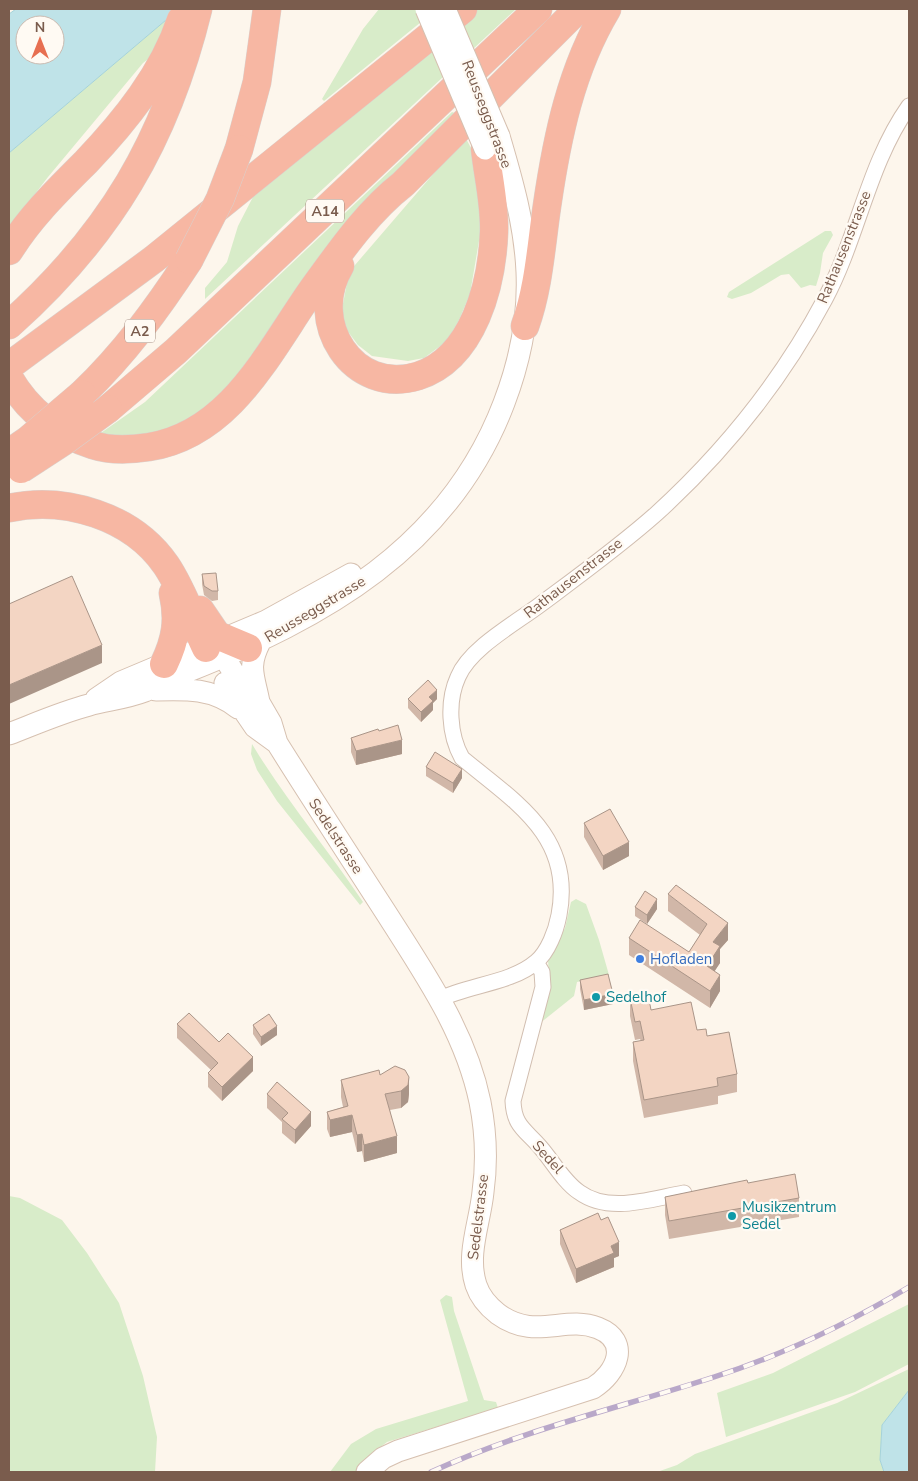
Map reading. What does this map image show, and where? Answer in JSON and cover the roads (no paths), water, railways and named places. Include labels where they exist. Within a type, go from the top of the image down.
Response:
[{"type":"highway","points":[[9,252],[21,232],[45,203],[88,160],[130,112],[149,86],[165,57],[185,9]]},
{"type":"highway","name":"A2","points":[[13,466],[28,440],[82,394],[132,341],[166,296],[188,260],[220,199],[239,149],[257,82],[267,9]]},
{"type":"highway","points":[[9,366],[154,259],[463,9]]},
{"type":"highway","name":"A14","points":[[13,466],[67,439],[108,408],[176,351],[538,9]]},
{"type":"highway","name":"A14","points":[[9,378],[28,406],[45,420],[72,437],[98,446],[114,449],[143,448],[165,444],[188,435],[216,416],[244,388],[338,255],[387,196],[403,184],[578,9]]},
{"type":"highway","points":[[525,326],[535,295],[547,205],[563,117],[583,56],[606,9]]},
{"type":"highway","points":[[16,319],[82,250],[126,190],[161,124],[177,85],[195,22]]},
{"type":"highway","points":[[403,184],[394,199],[358,240],[341,264],[332,283],[327,308],[331,330],[338,345],[349,359],[369,372],[394,378],[417,376],[441,364],[452,354],[464,338],[476,315],[488,276],[494,232],[492,142]]},
{"type":"highway","points":[[9,508],[28,505],[64,506],[105,517],[135,535],[160,557],[230,650]]},
{"type":"highway","points":[[164,664],[173,645],[178,621],[170,572]]},
{"type":"main road","name":"Reusseggstrasse","points":[[9,734],[88,705],[148,690],[230,650],[314,614],[373,575],[417,537],[450,501],[492,433],[514,375],[525,326],[527,280],[523,233],[510,173],[492,142],[426,9]]},
{"type":"main road","name":"Reusseggstrasse","points":[[88,705],[121,682],[164,664],[230,650],[360,567],[386,546],[431,503],[458,467],[480,429],[495,394],[511,329],[515,285],[513,241],[506,204],[496,169],[492,142],[445,9]]},
{"type":"main road","points":[[230,650],[252,708]]},
{"type":"main road","points":[[230,650],[252,658],[252,708]]},
{"type":"main road","points":[[148,690],[190,689],[206,692],[252,708]]},
{"type":"main road","name":"Sedelstrasse","points":[[252,708],[255,727],[277,743],[440,999],[466,1052],[476,1087],[484,1127],[484,1187],[472,1259],[472,1272],[478,1290],[495,1312],[521,1326],[538,1328],[582,1325],[599,1329],[612,1339],[616,1351],[617,1362],[611,1374],[593,1388],[398,1451],[383,1458],[367,1472]]},
{"type":"street","name":"Rathausenstrasse","points":[[440,999],[519,972],[536,962],[548,947],[558,923],[563,882],[550,840],[539,826],[462,758],[457,749],[451,719],[452,695],[458,676],[472,657],[486,644],[574,580],[655,514],[716,454],[772,384],[825,299],[877,165],[897,122],[909,106]]},
{"type":"street","name":"Sedel","points":[[536,962],[542,972],[544,987],[514,1101],[514,1113],[519,1126],[540,1147],[577,1191],[593,1200],[613,1204],[702,1190]]},
{"type":"water","points":[[16,9],[179,9],[9,153],[9,14]]},
{"type":"water","points":[[909,1390],[909,1472],[884,1472],[880,1460],[882,1425]]},
{"type":"railway","points":[[431,1472],[465,1457],[535,1432],[714,1377],[765,1359],[814,1338],[862,1314],[909,1287]]},
{"type":"place","name":"Hofladen","points":[[640,959]]},
{"type":"place","name":"Sedelhof","points":[[596,997]]},
{"type":"place","name":"Musikzentrum Sedel","points":[[732,1216]]}]
